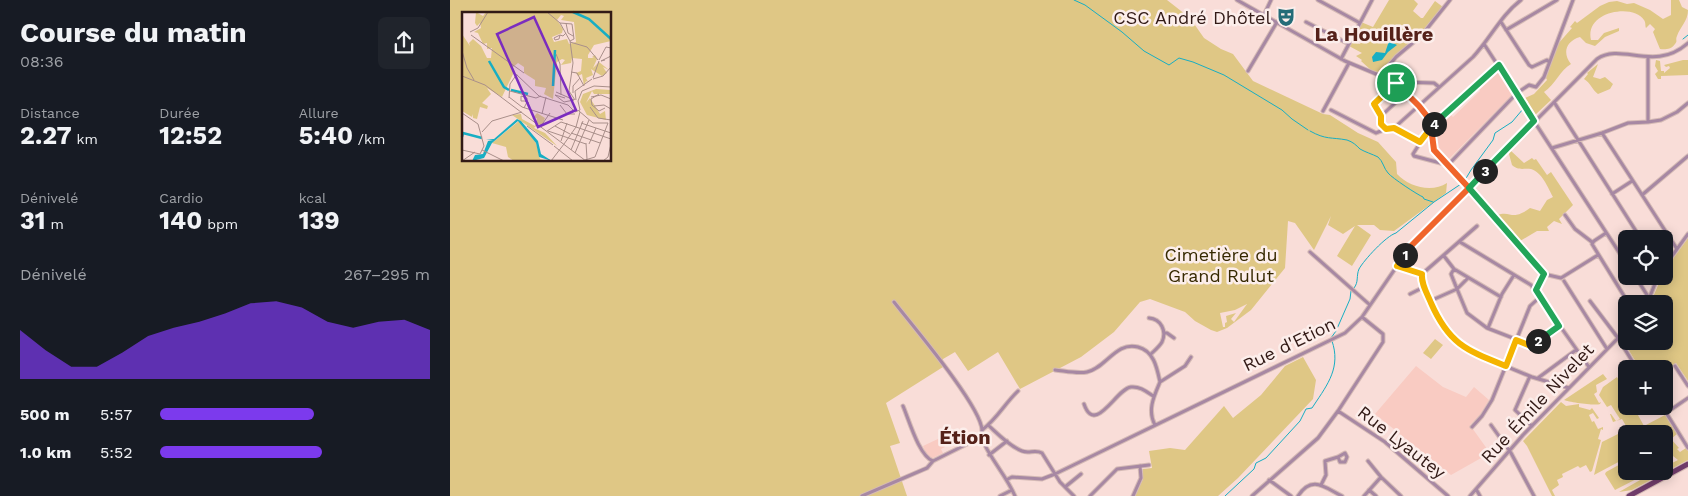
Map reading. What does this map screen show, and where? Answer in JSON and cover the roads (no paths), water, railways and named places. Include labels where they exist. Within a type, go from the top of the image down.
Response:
[{"type":"main road","points":[[1629,496],[1688,464]]},
{"type":"street","points":[[1237,0],[1341,59],[1397,84],[1430,120],[1434,150],[1544,274],[1562,279],[1607,349]]},
{"type":"street","points":[[1264,15],[1272,0]]},
{"type":"street","points":[[1318,0],[1360,23]]},
{"type":"street","points":[[1341,59],[1372,0]]},
{"type":"street","points":[[1380,76],[1396,57],[1422,35],[1450,0]]},
{"type":"street","points":[[1331,110],[1376,133],[1394,128],[1484,44],[1501,21],[1521,0]]},
{"type":"street","points":[[1506,30],[1557,0]]},
{"type":"street","points":[[1448,164],[1517,93],[1529,85],[1536,87],[1539,85],[1544,77],[1573,0]]},
{"type":"street","points":[[1501,21],[1529,65],[1532,67],[1547,60],[1549,62]]},
{"type":"street","points":[[1248,71],[1277,22]]},
{"type":"street","points":[[1306,22],[1349,44]]},
{"type":"street","name":"Rue d'Etion","points":[[1008,479],[1012,477],[1042,479],[1055,474],[1345,332],[1362,316],[1410,247],[1534,121],[1603,55],[1663,57],[1688,43]]},
{"type":"street","points":[[1484,44],[1618,252]]},
{"type":"street","points":[[1648,57],[1648,122]]},
{"type":"street","points":[[1323,111],[1349,63]]},
{"type":"street","points":[[1448,164],[1414,156],[1413,154],[1431,127],[1499,65]]},
{"type":"street","points":[[1386,129],[1381,124],[1381,116],[1374,104],[1397,84],[1402,82],[1434,83],[1439,87]]},
{"type":"street","points":[[1381,116],[1406,93]]},
{"type":"street","points":[[1554,102],[1635,230]]},
{"type":"street","points":[[1552,148],[1628,123],[1648,122],[1669,116],[1688,103]]},
{"type":"street","points":[[1394,128],[1420,142]]},
{"type":"street","points":[[1602,133],[1677,249]]},
{"type":"street","points":[[1642,195],[1688,156]]},
{"type":"street","points":[[1612,194],[1632,181]]},
{"type":"street","points":[[1565,215],[1575,229],[1592,242],[1623,295]]},
{"type":"street","points":[[1477,226],[1422,274],[1421,281],[1439,320],[1453,338],[1474,353],[1530,376],[1569,388]]},
{"type":"street","points":[[1592,242],[1606,233]]},
{"type":"street","points":[[1673,255],[1688,234]]},
{"type":"street","points":[[1460,242],[1531,285],[1589,367]]},
{"type":"street","points":[[1310,252],[1370,305]]},
{"type":"street","points":[[1562,279],[1598,255]]},
{"type":"street","points":[[1444,256],[1454,269],[1501,297]]},
{"type":"street","points":[[1397,266],[1422,274]]},
{"type":"street","points":[[1454,269],[1451,274],[1467,314],[1488,328],[1531,346],[1559,326]]},
{"type":"street","points":[[1536,290],[1544,274]]},
{"type":"street","points":[[1488,328],[1501,297],[1514,275]]},
{"type":"street","points":[[1430,301],[1457,289],[1468,278]]},
{"type":"street","points":[[1410,294],[1424,287]]},
{"type":"street","points":[[1472,427],[1488,408],[1530,306],[1540,297]]},
{"type":"street","points":[[1590,301],[1618,338]]},
{"type":"street","points":[[894,302],[950,372],[974,408],[982,430],[981,438],[989,455],[1008,479],[1015,496]]},
{"type":"street","points":[[1252,496],[1318,438],[1383,342],[1383,334],[1362,316]]},
{"type":"street","points":[[1149,318],[1155,318],[1164,333],[1162,343],[1151,354]]},
{"type":"street","points":[[1164,333],[1174,338]]},
{"type":"street","name":"Rue Émile Nivelet","points":[[1470,496],[1509,450],[1618,338]]},
{"type":"street","points":[[1055,370],[1086,372],[1094,369],[1120,349],[1139,347],[1151,354],[1160,382]]},
{"type":"street","points":[[1538,378],[1576,350]]},
{"type":"street","points":[[1155,425],[1151,412],[1153,396],[1160,382],[1185,366],[1191,357]]},
{"type":"street","points":[[1675,366],[1688,386]]},
{"type":"street","points":[[1530,376],[1516,410],[1532,426]]},
{"type":"street","points":[[1084,404],[1087,412],[1099,415],[1126,388],[1140,388],[1153,396]]},
{"type":"street","points":[[982,430],[1018,391]]},
{"type":"street","points":[[1673,408],[1688,398]]},
{"type":"street","points":[[903,406],[925,456],[934,461]]},
{"type":"street","name":"Rue Lyautey","points":[[1338,410],[1385,442],[1448,496]]},
{"type":"street","points":[[1668,415],[1688,448]]},
{"type":"street","points":[[988,425],[1020,451],[1039,451],[1042,453],[1055,474],[1074,496]]},
{"type":"street","points":[[1491,425],[1509,450],[1534,496]]},
{"type":"street","points":[[862,496],[927,468],[934,461],[981,438]]},
{"type":"street","points":[[989,455],[1006,441]]},
{"type":"street","points":[[1321,486],[1326,475],[1325,461],[1338,458]]},
{"type":"street","points":[[1368,462],[1401,496]]},
{"type":"street","points":[[1090,496],[1117,469],[1149,465]]},
{"type":"street","points":[[1133,496],[1141,478],[1140,466]]},
{"type":"street","points":[[1065,487],[1081,474]]},
{"type":"street","points":[[1364,496],[1381,477]]},
{"type":"street","points":[[1269,480],[1291,496]]},
{"type":"street","points":[[1298,496],[1308,484],[1321,486],[1342,496]]},
{"type":"street","points":[[1476,489],[1480,496]]},
{"type":"street","points":[[1000,496],[1012,490]]},
{"type":"street","points":[[1369,490],[1376,496]]},
{"type":"water","points":[[1389,41],[1397,45],[1382,60],[1373,62],[1372,57],[1376,52],[1385,53]]},
{"type":"waterway","points":[[1074,0],[1085,5],[1144,51],[1169,65],[1179,58],[1224,75],[1282,110],[1308,130]]},
{"type":"waterway","points":[[1683,39],[1688,35]]},
{"type":"waterway","points":[[1465,180],[1493,140],[1495,133],[1512,122],[1523,109]]},
{"type":"waterway","points":[[1310,131],[1325,137],[1349,141],[1360,149],[1378,157],[1390,175],[1424,199],[1433,202]]},
{"type":"waterway","points":[[1354,288],[1359,269],[1376,249],[1434,202],[1461,184]]},
{"type":"waterway","points":[[1331,338],[1350,299],[1351,291]]},
{"type":"waterway","points":[[1225,496],[1254,469],[1256,463],[1266,458],[1300,421],[1306,409],[1312,408],[1332,375],[1335,359],[1332,341]]},
{"type":"place","name":"CSC André Dhôtel","points":[[1286,17]]},
{"type":"district","name":"La Houillère","points":[[1374,34]]},
{"type":"district","name":"Étion","points":[[965,437]]},
{"type":"park label","name":"Cimetière du Grand Rulut","points":[[1221,264]]}]
